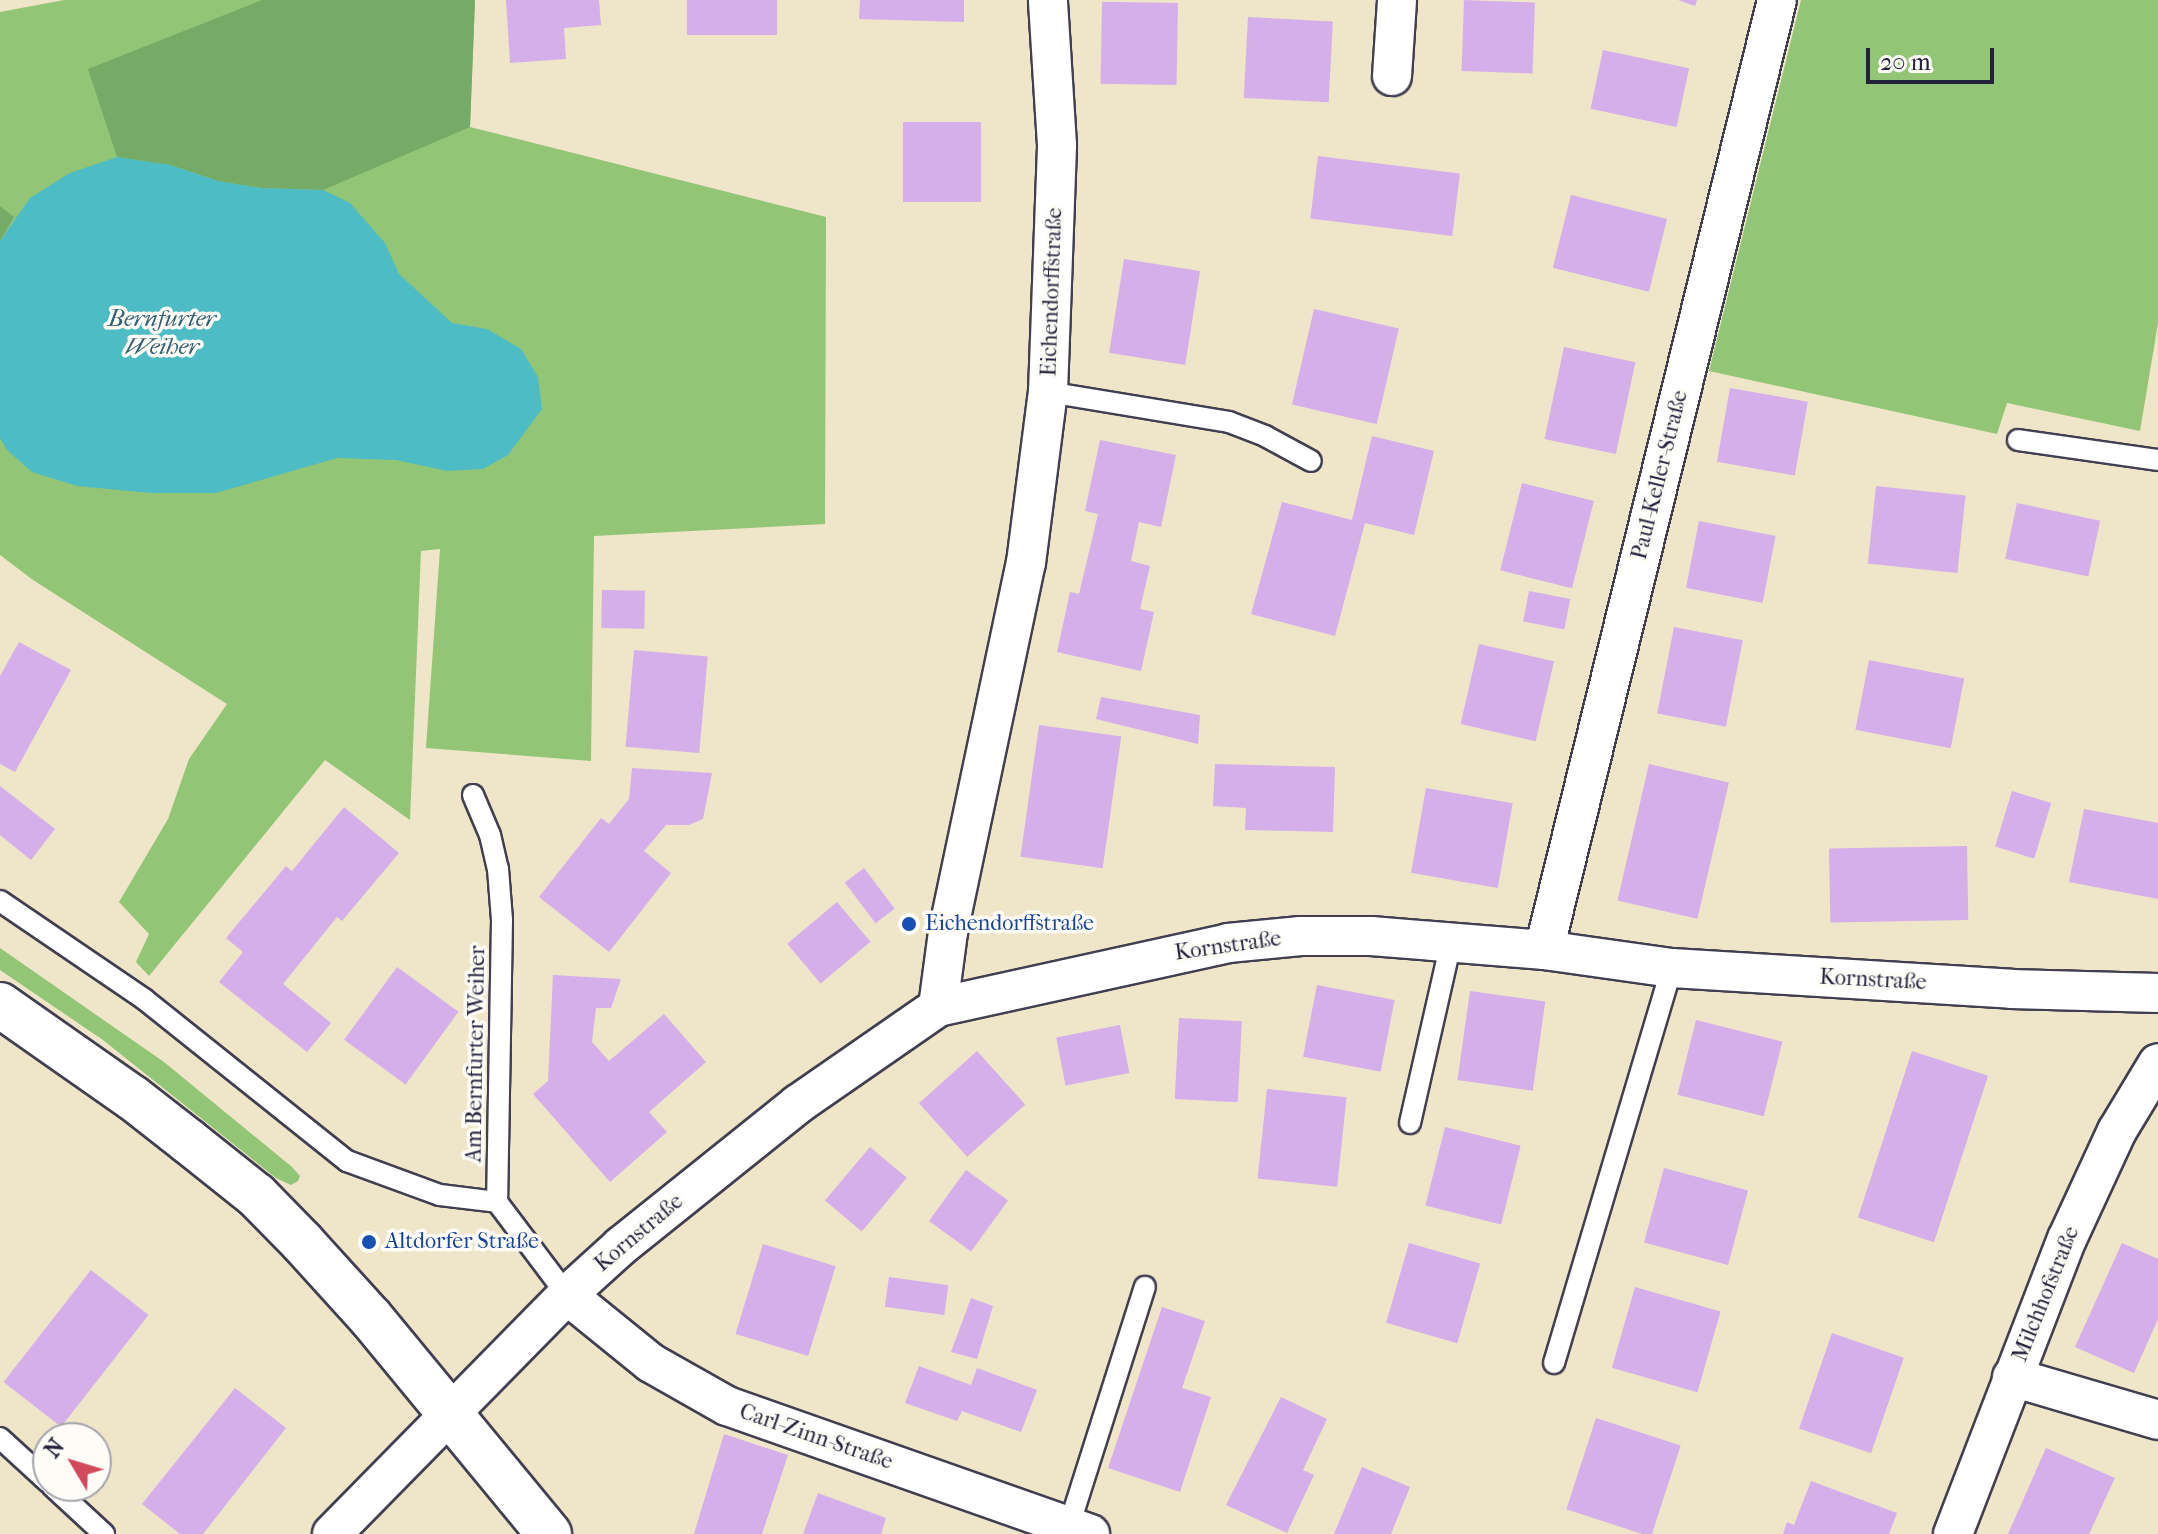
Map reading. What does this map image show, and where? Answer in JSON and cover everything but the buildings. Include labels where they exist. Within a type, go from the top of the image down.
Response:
[{"type":"main road","points":[[0,1005],[133,1098],[278,1217],[371,1318],[549,1534]]},
{"type":"street","name":"Eichendorffstraße","points":[[938,1007],[948,932],[1026,563],[1048,392],[1057,145],[1048,0]]},
{"type":"street","points":[[1392,76],[1397,0]]},
{"type":"street","name":"Paul-Keller-Straße","points":[[1544,950],[1777,0]]},
{"type":"street","name":"Kornstraße","points":[[332,1534],[567,1295],[621,1246],[798,1104],[938,1007],[1228,943],[1329,936],[1544,950],[1672,968],[2011,989],[2158,993]]},
{"type":"street","name":"Milchhofstraße","points":[[1953,1534],[2012,1377],[2104,1158],[2158,1063]]},
{"type":"street","name":"Carl-Zinn-Straße","points":[[567,1295],[651,1363],[727,1406],[1080,1530]]},
{"type":"street","points":[[2012,1377],[2158,1420]]},
{"type":"lane","points":[[1048,392],[1229,422],[1265,436],[1311,461]]},
{"type":"lane","points":[[2018,440],[2158,460]]},
{"type":"lane","name":"Am Bernfurter Weiher","points":[[473,795],[490,835],[498,869],[502,920],[497,1202]]},
{"type":"lane","points":[[0,901],[144,999],[347,1161],[440,1195],[497,1202],[567,1295]]},
{"type":"lane","points":[[1410,1123],[1451,942]]},
{"type":"lane","points":[[1554,1363],[1672,968]]},
{"type":"lane","points":[[1080,1530],[1145,1287]]},
{"type":"lane","points":[[0,1438],[32,1467]]},
{"type":"lane","points":[[69,1502],[104,1534]]},
{"type":"green space","points":[[64,0],[475,0],[470,127],[826,217],[825,524],[594,536],[591,761],[426,748],[440,549],[421,551],[410,820],[325,760],[149,976],[136,962],[149,934],[119,902],[168,819],[189,759],[227,704],[33,580],[0,555],[0,12]]},
{"type":"green space","points":[[262,0],[475,0],[470,127],[323,190],[261,188],[218,181],[170,165],[117,157],[88,69]]},
{"type":"green space","points":[[1801,0],[2158,0],[2158,323],[2140,431],[2007,403],[1997,434],[1709,371]]},
{"type":"green space","points":[[0,206],[14,217],[0,241]]},
{"type":"green space","points":[[0,948],[164,1062],[292,1167],[300,1176],[298,1181],[291,1185],[276,1178],[103,1040],[0,970]]},
{"type":"water","name":"Bernfurter Weiher","points":[[117,157],[170,165],[218,181],[261,188],[323,190],[350,203],[385,243],[399,274],[452,323],[487,329],[521,349],[538,377],[542,409],[508,455],[483,469],[447,471],[396,460],[337,458],[216,493],[151,493],[77,486],[32,472],[7,450],[0,438],[0,241],[30,198],[70,173]]},
{"type":"place","name":"Eichendorffstraße","points":[[909,924]]},
{"type":"place","name":"Altdorfer Straße","points":[[369,1242]]}]
